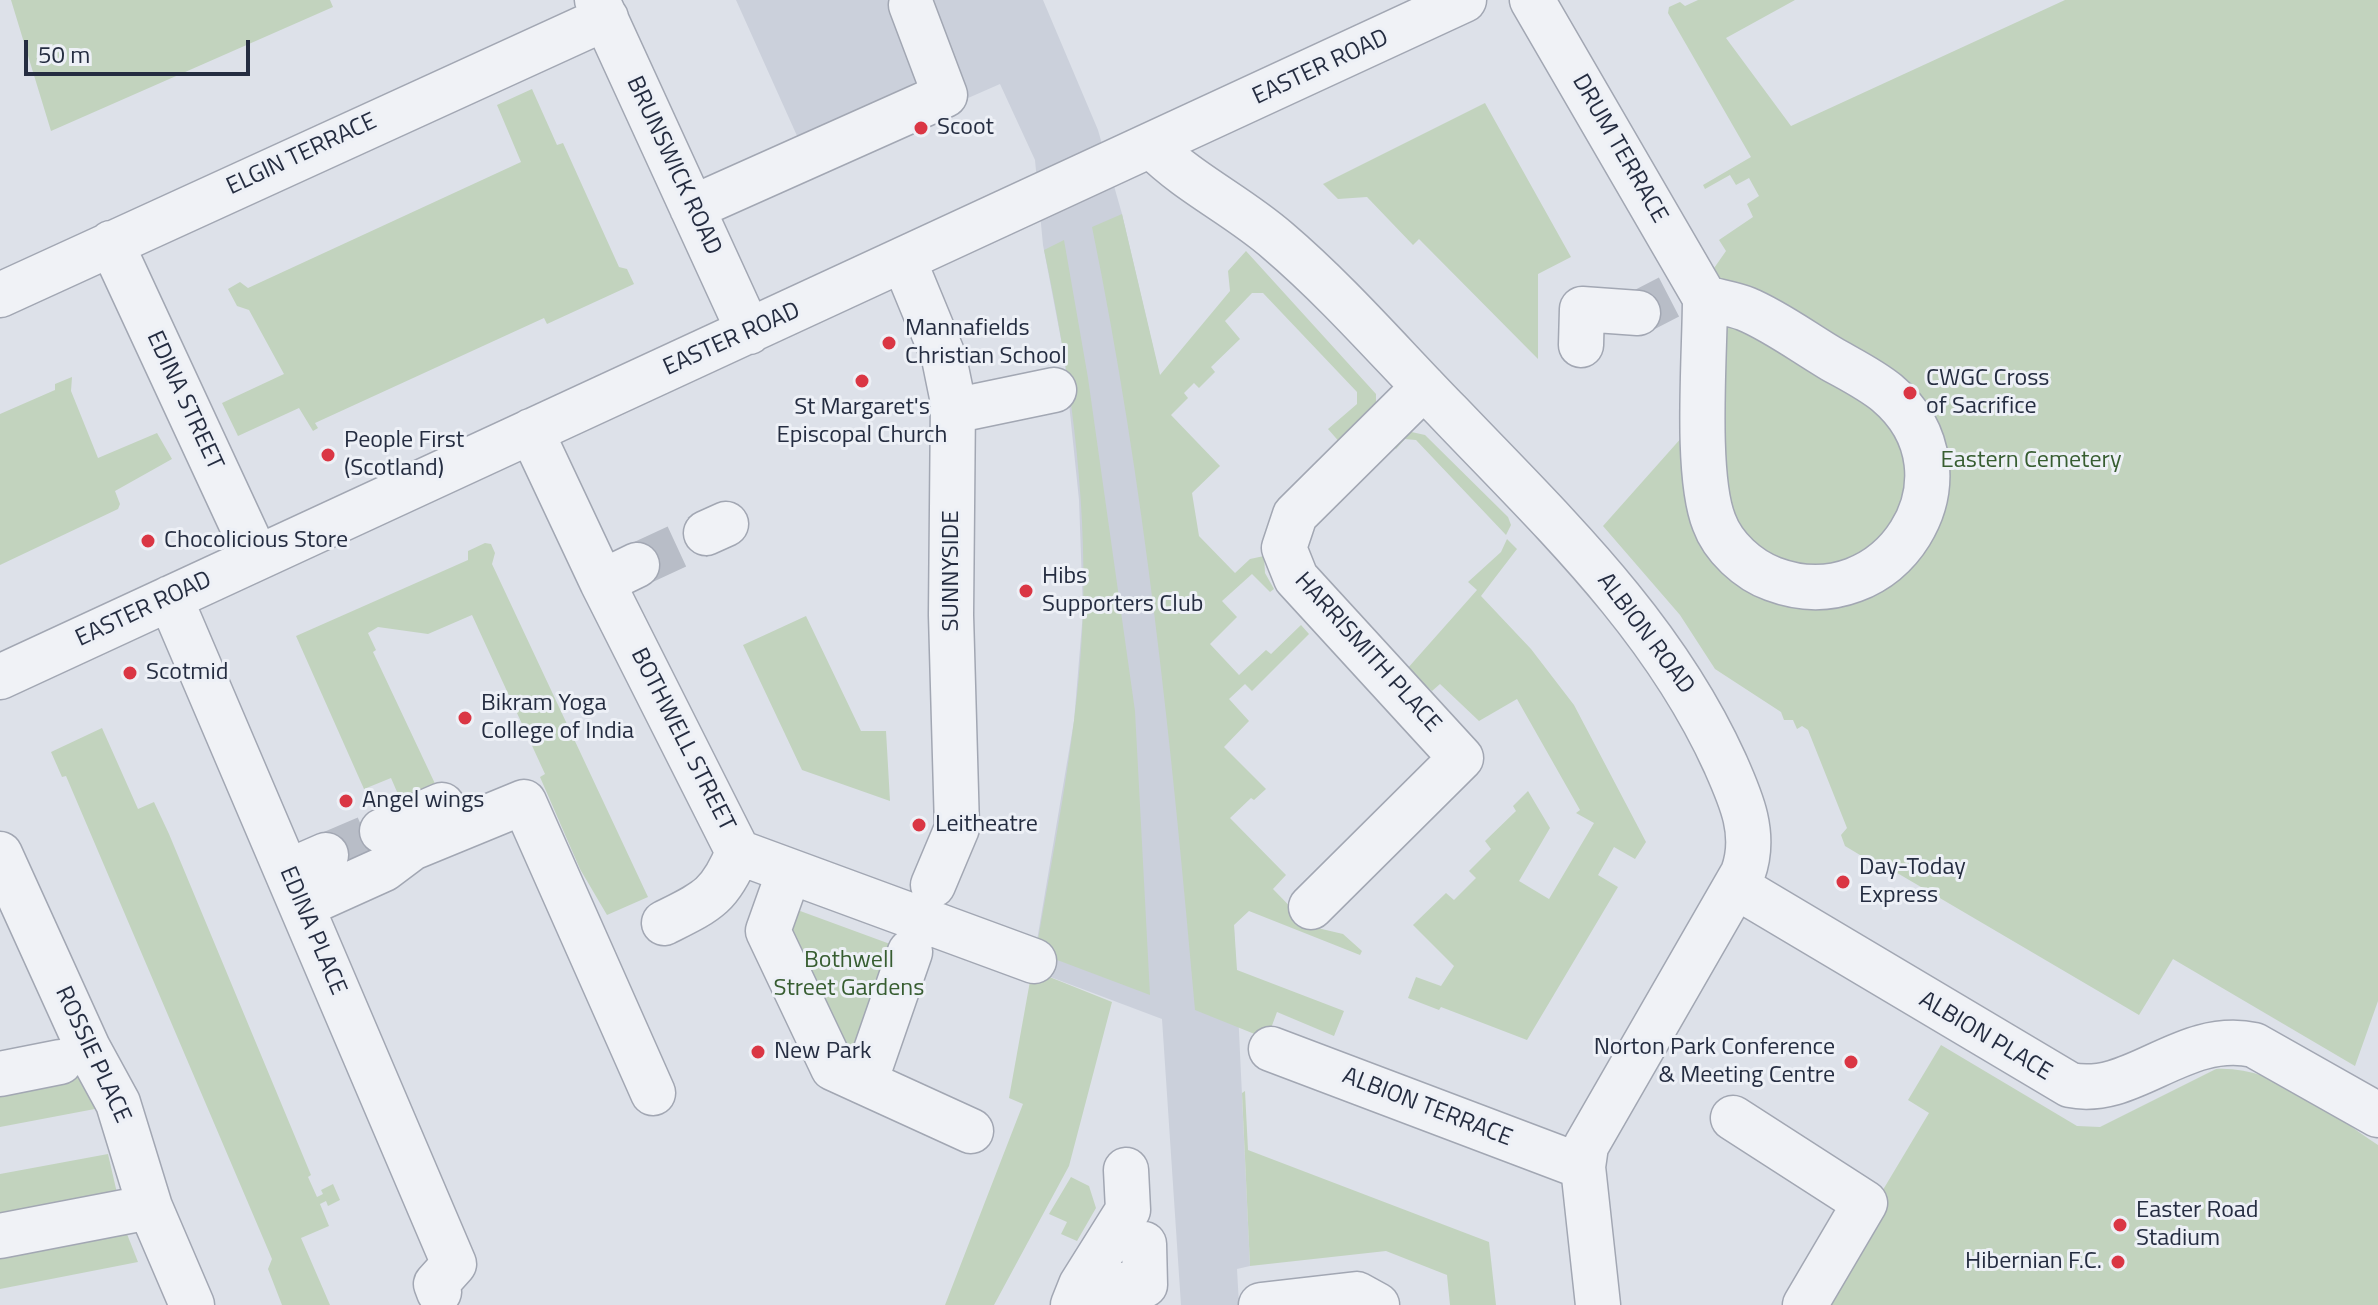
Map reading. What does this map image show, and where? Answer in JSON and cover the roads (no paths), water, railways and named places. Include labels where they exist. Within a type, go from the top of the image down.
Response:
[{"type":"street","name":"EASTER ROAD","points":[[0,677],[1133,155],[1401,14],[1464,0]]},
{"type":"street","name":"DRUM TERRACE","points":[[1532,0],[1677,297]]},
{"type":"street","points":[[692,208],[945,95],[911,5]]},
{"type":"street","name":"BRUNSWICK ROAD","points":[[601,9],[749,332]]},
{"type":"street","name":"ELGIN TERRACE","points":[[0,295],[601,9]]},
{"type":"street","name":"ALBION ROAD","points":[[1133,155],[1181,173],[1278,241],[1424,387],[1585,555],[1645,627],[1686,685],[1732,779],[1747,823],[1750,851],[1737,887],[1593,1129],[1583,1167],[1598,1305]]},
{"type":"street","name":"EDINA STREET","points":[[111,243],[257,558]]},
{"type":"street","name":"SUNNYSIDE","points":[[904,261],[944,358],[953,411],[951,615],[957,828],[933,885]]},
{"type":"street","points":[[1581,345],[1582,309],[1677,297],[1747,309],[1870,381],[1888,394],[1913,426],[1927,470],[1927,494],[1919,520],[1890,558],[1858,580],[1827,589],[1787,584],[1753,569],[1720,534],[1713,520],[1677,297]]},
{"type":"street","name":"HARRISMITH PLACE","points":[[1311,907],[1461,758],[1296,578],[1284,548],[1295,515],[1424,387]]},
{"type":"street","points":[[953,411],[1054,390]]},
{"type":"street","name":"BOTHWELL STREET","points":[[531,431],[619,574],[738,852],[1034,961]]},
{"type":"street","name":"EDINA PLACE","points":[[170,598],[294,889],[446,1278]]},
{"type":"street","points":[[382,831],[452,801]]},
{"type":"street","points":[[294,889],[384,869],[412,848],[524,802],[653,1093]]},
{"type":"street","points":[[664,923],[711,899],[725,883],[738,852]]},
{"type":"street","name":"ROSSIE PLACE","points":[[0,854],[88,1048],[118,1103],[150,1207],[192,1305]]},
{"type":"street","points":[[294,889],[326,855]]},
{"type":"street","points":[[789,872],[768,931],[833,1068],[971,1131]]},
{"type":"street","name":"ALBION PLACE","points":[[1737,887],[2060,1082],[2097,1089],[2211,1042],[2240,1042],[2254,1045],[2378,1115]]},
{"type":"street","points":[[865,1082],[910,952]]},
{"type":"street","name":"ALBION TERRACE","points":[[1271,1049],[1583,1167]]},
{"type":"street","points":[[0,1074],[60,1062]]},
{"type":"street","points":[[1733,1118],[1865,1203],[1805,1305]]},
{"type":"street","points":[[1077,1295],[1128,1210],[1126,1170]]},
{"type":"street","points":[[0,1236],[150,1207]]},
{"type":"street","points":[[1077,1295],[1145,1285],[1144,1244]]},
{"type":"street","points":[[1261,1305],[1357,1294],[1371,1298],[1377,1305]]},
{"type":"tunnel","points":[[1638,313],[1669,297]]},
{"type":"tunnel","points":[[637,565],[706,533]]},
{"type":"tunnel","points":[[326,855],[382,831]]},
{"type":"place","name":"Scoot","points":[[921,128]]},
{"type":"place","name":"Mannafields Christian School","points":[[889,343]]},
{"type":"place","name":"St Margaret's Episcopal Church","points":[[862,381]]},
{"type":"place","name":"CWGC Cross of Sacrifice","points":[[1910,393]]},
{"type":"place","name":"People First (Scotland)","points":[[328,455]]},
{"type":"place","name":"Chocolicious Store","points":[[148,541]]},
{"type":"place","name":"Hibs Supporters Club","points":[[1026,591]]},
{"type":"place","name":"Scotmid","points":[[130,673]]},
{"type":"place","name":"Bikram Yoga College of India","points":[[465,718]]},
{"type":"place","name":"Angel wings","points":[[346,801]]},
{"type":"place","name":"Leitheatre","points":[[919,825]]},
{"type":"place","name":"Day-Today Express","points":[[1843,882]]},
{"type":"place","name":"New Park","points":[[758,1052]]},
{"type":"place","name":"Norton Park Conference & Meeting Centre","points":[[1851,1062]]},
{"type":"place","name":"Easter Road Stadium","points":[[2120,1225]]},
{"type":"place","name":"Hibernian F.C.","points":[[2118,1262]]},
{"type":"park label","name":"Eastern Cemetery","points":[[2031,461]]},
{"type":"park label","name":"Bothwell Street Gardens","points":[[849,975]]}]
